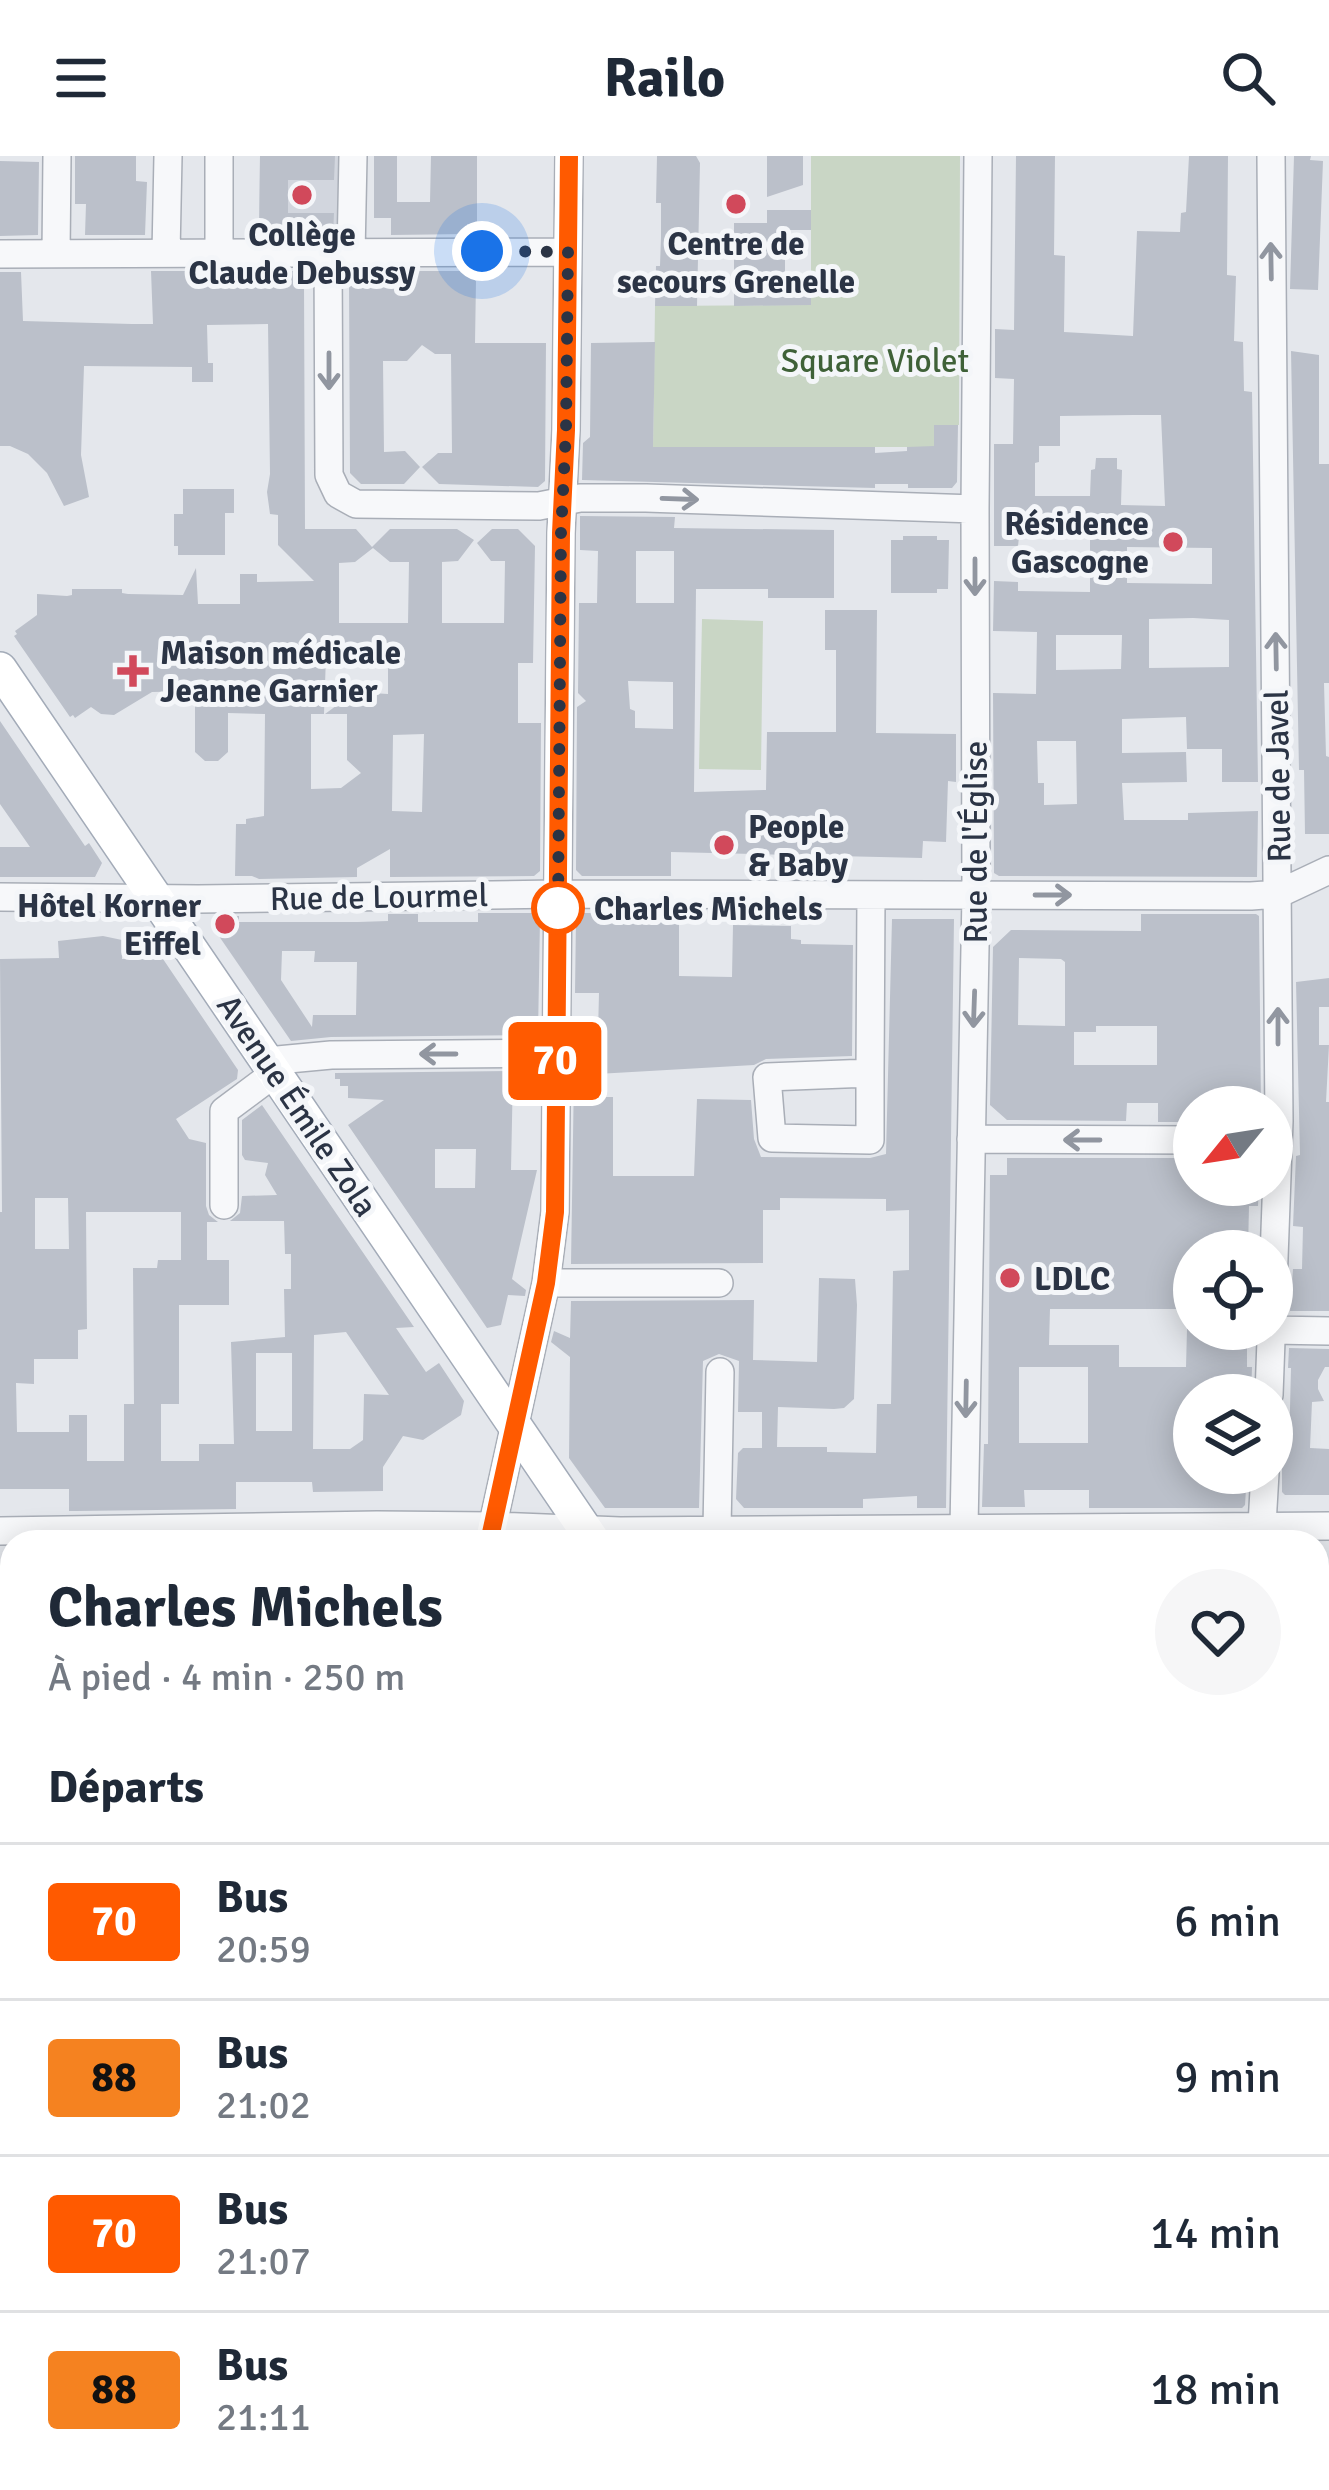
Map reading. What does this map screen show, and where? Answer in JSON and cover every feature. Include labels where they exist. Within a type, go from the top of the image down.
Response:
[{"type":"main road","name":"Avenue Émile Zola","points":[[0,669],[586,1530]]},
{"type":"street","points":[[56,254],[57,156]]},
{"type":"street","points":[[166,254],[168,156]]},
{"type":"street","points":[[218,253],[219,156]]},
{"type":"street","points":[[353,156],[340,254],[329,475],[338,494],[356,504],[538,506],[563,500],[646,498],[975,509]]},
{"type":"street","points":[[492,1530],[546,1283],[555,1212],[569,156]]},
{"type":"street","name":"Rue de l'Église","points":[[972,1530],[978,156]]},
{"type":"street","name":"Rue de Javel","points":[[1270,156],[1276,1086]]},
{"type":"street","points":[[0,254],[568,252]]},
{"type":"street","name":"Rue de Lourmel","points":[[0,897],[1278,894],[1329,870]]},
{"type":"street","points":[[870,1073],[871,895]]},
{"type":"street","points":[[224,1205],[224,1111],[271,1067],[331,1055],[555,1054]]},
{"type":"street","points":[[971,1139],[1173,1140]]},
{"type":"street","points":[[546,1283],[718,1283]]},
{"type":"street","points":[[1293,1330],[1329,1330]]},
{"type":"street","points":[[718,1529],[720,1372]]},
{"type":"street","points":[[1262,1530],[1264,1494]]},
{"type":"street","points":[[1296,1530],[1329,1526]]},
{"type":"street","points":[[700,1530],[803,1530]]},
{"type":"shaded area","name":"Collège Claude Debussy","points":[[260,156],[344,156],[343,235],[259,235]]},
{"type":"green space","name":"Square Violet","points":[[811,156],[960,156],[959,425],[934,425],[934,447],[653,447],[655,306],[811,305]]},
{"type":"green space","points":[[702,619],[763,621],[761,770],[699,769]]},
{"type":"building","points":[[75,156],[136,156],[136,181],[147,182],[145,235],[85,235],[86,204],[75,204]]},
{"type":"building","name":"Collège Claude Debussy","points":[[260,156],[335,156],[334,180],[288,180],[288,213],[334,213],[333,235],[259,235]]},
{"type":"building","points":[[374,156],[397,156],[397,202],[430,202],[431,156],[477,156],[477,224],[467,224],[467,234],[391,235],[391,218],[374,218]]},
{"type":"building","points":[[657,156],[696,156],[700,163],[697,306],[655,306],[661,237]]},
{"type":"building","points":[[767,156],[803,156],[803,185],[767,197]]},
{"type":"building","points":[[1016,156],[1055,156],[1054,255],[1065,256],[1064,332],[1133,336],[1137,231],[1180,232],[1181,213],[1186,212],[1189,156],[1228,156],[1227,275],[1236,276],[1234,341],[1243,342],[1244,391],[1252,392],[1258,782],[1222,782],[1222,749],[1187,749],[1186,717],[1122,719],[1122,753],[1186,752],[1187,782],[1122,783],[1124,820],[1188,820],[1188,813],[1258,811],[1257,877],[994,873],[993,693],[1036,694],[1037,632],[993,631],[994,581],[1018,582],[1018,591],[1090,592],[1090,538],[1019,537],[1018,546],[994,546],[994,444],[1013,444],[1014,379],[995,378],[995,329],[1014,330]],"holes":[[[1161,415],[1165,506],[1121,505],[1122,470],[1117,469],[1117,458],[1096,458],[1090,496],[1035,496],[1039,446],[1060,446],[1060,416]],[[1127,547],[1212,548],[1212,584],[1127,583]],[[1149,619],[1229,620],[1229,667],[1149,668]],[[1056,635],[1122,635],[1121,669],[1056,670]],[[1037,741],[1076,741],[1077,804],[1044,805],[1044,783],[1038,783]]]},
{"type":"building","points":[[1294,156],[1323,161],[1318,290],[1290,289]]},
{"type":"building","points":[[0,161],[39,162],[38,235],[0,236]]},
{"type":"building","points":[[767,210],[811,210],[811,230],[785,230],[785,287],[811,287],[811,305],[734,306],[734,223],[767,223]]},
{"type":"building","points":[[151,271],[294,271],[304,281],[305,529],[356,529],[372,547],[390,529],[457,529],[474,540],[458,561],[442,562],[442,623],[504,623],[505,561],[491,561],[477,543],[492,529],[518,529],[535,546],[533,663],[518,663],[518,723],[541,723],[540,871],[534,876],[390,877],[390,849],[357,868],[357,877],[235,876],[236,824],[264,816],[265,714],[228,713],[228,752],[218,761],[205,761],[195,752],[195,691],[152,692],[114,715],[91,707],[70,717],[14,636],[37,615],[37,594],[67,596],[72,589],[122,589],[128,594],[183,595],[196,568],[198,604],[240,604],[240,574],[257,574],[257,582],[314,581],[278,545],[278,515],[270,514],[268,324],[207,325],[213,382],[192,382],[192,367],[84,366],[81,455],[89,497],[64,506],[47,473],[28,454],[0,446],[0,272],[21,272],[23,321],[153,324]],"holes":[[[373,548],[390,562],[409,562],[408,623],[339,623],[339,563],[355,562]],[[326,656],[360,656],[360,663],[388,663],[388,694],[355,692],[325,714],[347,714],[347,760],[361,773],[341,788],[311,789],[311,714],[324,714]],[[424,734],[422,812],[392,811],[393,735]]]},
{"type":"building","points":[[360,271],[465,271],[476,281],[475,343],[546,343],[545,481],[538,487],[439,484],[422,467],[438,453],[452,453],[451,354],[435,354],[422,345],[407,361],[383,361],[384,452],[405,451],[420,467],[404,484],[361,484],[350,473],[349,281]]},
{"type":"building","points":[[655,342],[653,447],[907,451],[907,447],[934,446],[934,425],[958,425],[957,482],[952,488],[875,484],[875,488],[582,480],[583,443],[590,437],[591,343]]},
{"type":"building","points":[[1291,351],[1319,355],[1319,464],[1329,464],[1329,683],[1324,683],[1329,834],[1305,834],[1304,770],[1299,770]]},
{"type":"building","points":[[183,489],[234,489],[234,513],[225,513],[225,555],[178,555],[174,514],[183,514]]},
{"type":"building","points":[[580,516],[675,517],[674,528],[834,530],[834,598],[768,598],[768,589],[696,589],[694,792],[766,790],[767,732],[836,732],[836,650],[825,650],[825,610],[877,610],[876,733],[956,734],[956,782],[948,781],[946,842],[923,841],[922,858],[671,852],[671,876],[582,876],[576,870],[577,707],[586,701],[578,693],[579,603],[597,603],[598,551],[580,550]],"holes":[[[636,551],[674,551],[674,603],[636,603]],[[628,681],[673,682],[673,729],[635,728]]]},
{"type":"building","points":[[903,536],[949,540],[948,589],[891,593],[891,540],[903,540]]},
{"type":"building","points":[[0,721],[85,846],[89,843],[102,863],[95,877],[0,877],[0,847],[30,847],[0,804]]},
{"type":"building","points":[[478,913],[533,913],[540,919],[538,1035],[291,1041],[212,926],[217,917],[239,916],[239,922],[358,922],[388,921],[388,914],[418,914],[418,922],[478,922]],"holes":[[[282,951],[315,951],[314,962],[357,962],[356,1015],[313,1015],[312,1027],[281,980]]]},
{"type":"building","points":[[582,913],[679,913],[679,976],[732,977],[733,925],[791,926],[791,939],[801,944],[853,945],[852,1056],[597,1074],[599,993],[575,993],[576,918]]},
{"type":"building","points":[[1141,914],[1256,914],[1261,1086],[1173,1086],[1173,1122],[1158,1122],[1158,1103],[1127,1103],[1126,1121],[1007,1120],[990,1105],[993,947],[1011,930],[1141,931]],"holes":[[[1019,958],[1065,962],[1065,1026],[1018,1025]],[[1096,1026],[1157,1026],[1157,1065],[1074,1065],[1074,1032],[1096,1032]]]},
{"type":"building","points":[[892,919],[954,919],[946,1508],[917,1508],[917,1496],[863,1499],[863,1508],[744,1508],[736,1499],[738,1453],[743,1448],[762,1448],[762,1412],[738,1412],[739,1361],[719,1354],[703,1361],[699,1508],[605,1508],[569,1458],[570,1357],[551,1342],[554,1331],[570,1338],[571,1301],[754,1300],[753,1360],[817,1362],[819,1278],[855,1279],[854,1399],[844,1408],[778,1407],[777,1447],[876,1453],[877,1404],[891,1404],[893,1271],[909,1270],[909,1210],[886,1211],[886,1199],[780,1198],[780,1210],[763,1210],[763,1263],[571,1264],[574,1074],[588,1074],[589,1097],[613,1097],[613,1176],[694,1176],[697,1099],[751,1100],[754,1139],[761,1157],[870,1158],[886,1154]]},
{"type":"building","points":[[103,936],[122,940],[122,959],[163,959],[238,1070],[237,1079],[176,1119],[189,1139],[206,1143],[206,1206],[218,1222],[207,1222],[207,1260],[229,1260],[229,1305],[179,1305],[179,1404],[161,1404],[161,1461],[199,1461],[199,1444],[234,1444],[231,1342],[285,1337],[284,1289],[291,1289],[291,1254],[285,1254],[284,1221],[230,1221],[240,1213],[242,1196],[277,1195],[265,1175],[268,1163],[245,1160],[242,1155],[242,1120],[262,1105],[414,1327],[396,1328],[426,1372],[439,1363],[464,1401],[461,1415],[423,1440],[403,1436],[383,1467],[383,1491],[313,1492],[312,1482],[236,1482],[236,1509],[69,1511],[69,1489],[0,1489],[0,959],[59,958],[58,941]],"holes":[[[35,1198],[68,1198],[69,1249],[35,1249]],[[86,1212],[181,1212],[181,1260],[158,1260],[157,1268],[133,1268],[134,1404],[124,1404],[124,1461],[87,1461],[87,1415],[69,1415],[69,1432],[17,1432],[16,1383],[34,1384],[34,1359],[78,1359],[78,1330],[87,1329]],[[346,1332],[389,1395],[364,1394],[363,1440],[350,1449],[313,1449],[314,1335]],[[256,1353],[292,1353],[292,1431],[256,1431]]]},
{"type":"building","points":[[1329,978],[1329,1007],[1319,1007],[1319,1045],[1329,1045],[1329,1311],[1293,1311],[1293,1269],[1302,1269],[1303,1227],[1293,1226],[1296,1156],[1300,1155],[1296,982]]},
{"type":"building","points":[[513,1071],[511,1170],[537,1170],[512,1279],[526,1290],[525,1296],[508,1295],[501,1325],[487,1328],[348,1125],[384,1100],[348,1098],[348,1086],[340,1086],[335,1073]],"holes":[[[435,1149],[476,1149],[475,1188],[435,1188]]]},
{"type":"building","points":[[1007,1158],[1173,1158],[1173,1206],[1249,1206],[1248,1230],[1173,1230],[1173,1309],[1050,1309],[1049,1345],[1119,1345],[1119,1367],[1186,1367],[1186,1350],[1247,1350],[1252,1374],[1173,1374],[1173,1494],[1246,1494],[1242,1508],[1089,1508],[1089,1490],[1024,1490],[1025,1507],[982,1507],[984,1444],[988,1444],[990,1175],[1007,1175]],"holes":[[[1019,1367],[1088,1367],[1088,1443],[1019,1443]]]},
{"type":"building","points":[[1293,1348],[1329,1349],[1329,1367],[1318,1380],[1324,1401],[1312,1402],[1310,1448],[1329,1449],[1329,1495],[1284,1494],[1293,1494],[1293,1374],[1288,1368]]},
{"type":"bus line","name":"70","points":[[492,1530],[546,1283],[555,1212],[569,156]]},
{"type":"place","name":"Collège Claude Debussy","points":[[302,195]]},
{"type":"place","name":"Centre de secours Grenelle","points":[[736,204]]},
{"type":"place","name":"Résidence Gascogne","points":[[1173,542]]},
{"type":"place","name":"Maison médicale Jeanne Garnier","points":[[133,671]]},
{"type":"place","name":"People & Baby","points":[[724,845]]},
{"type":"place","name":"Charles Michels","points":[[558,908]]},
{"type":"place","name":"Hôtel Korner Eiffel","points":[[225,924]]},
{"type":"place","name":"LDLC","points":[[1010,1278]]},
{"type":"route","points":[[482,251],[568,252],[558,914],[558,908]]}]
